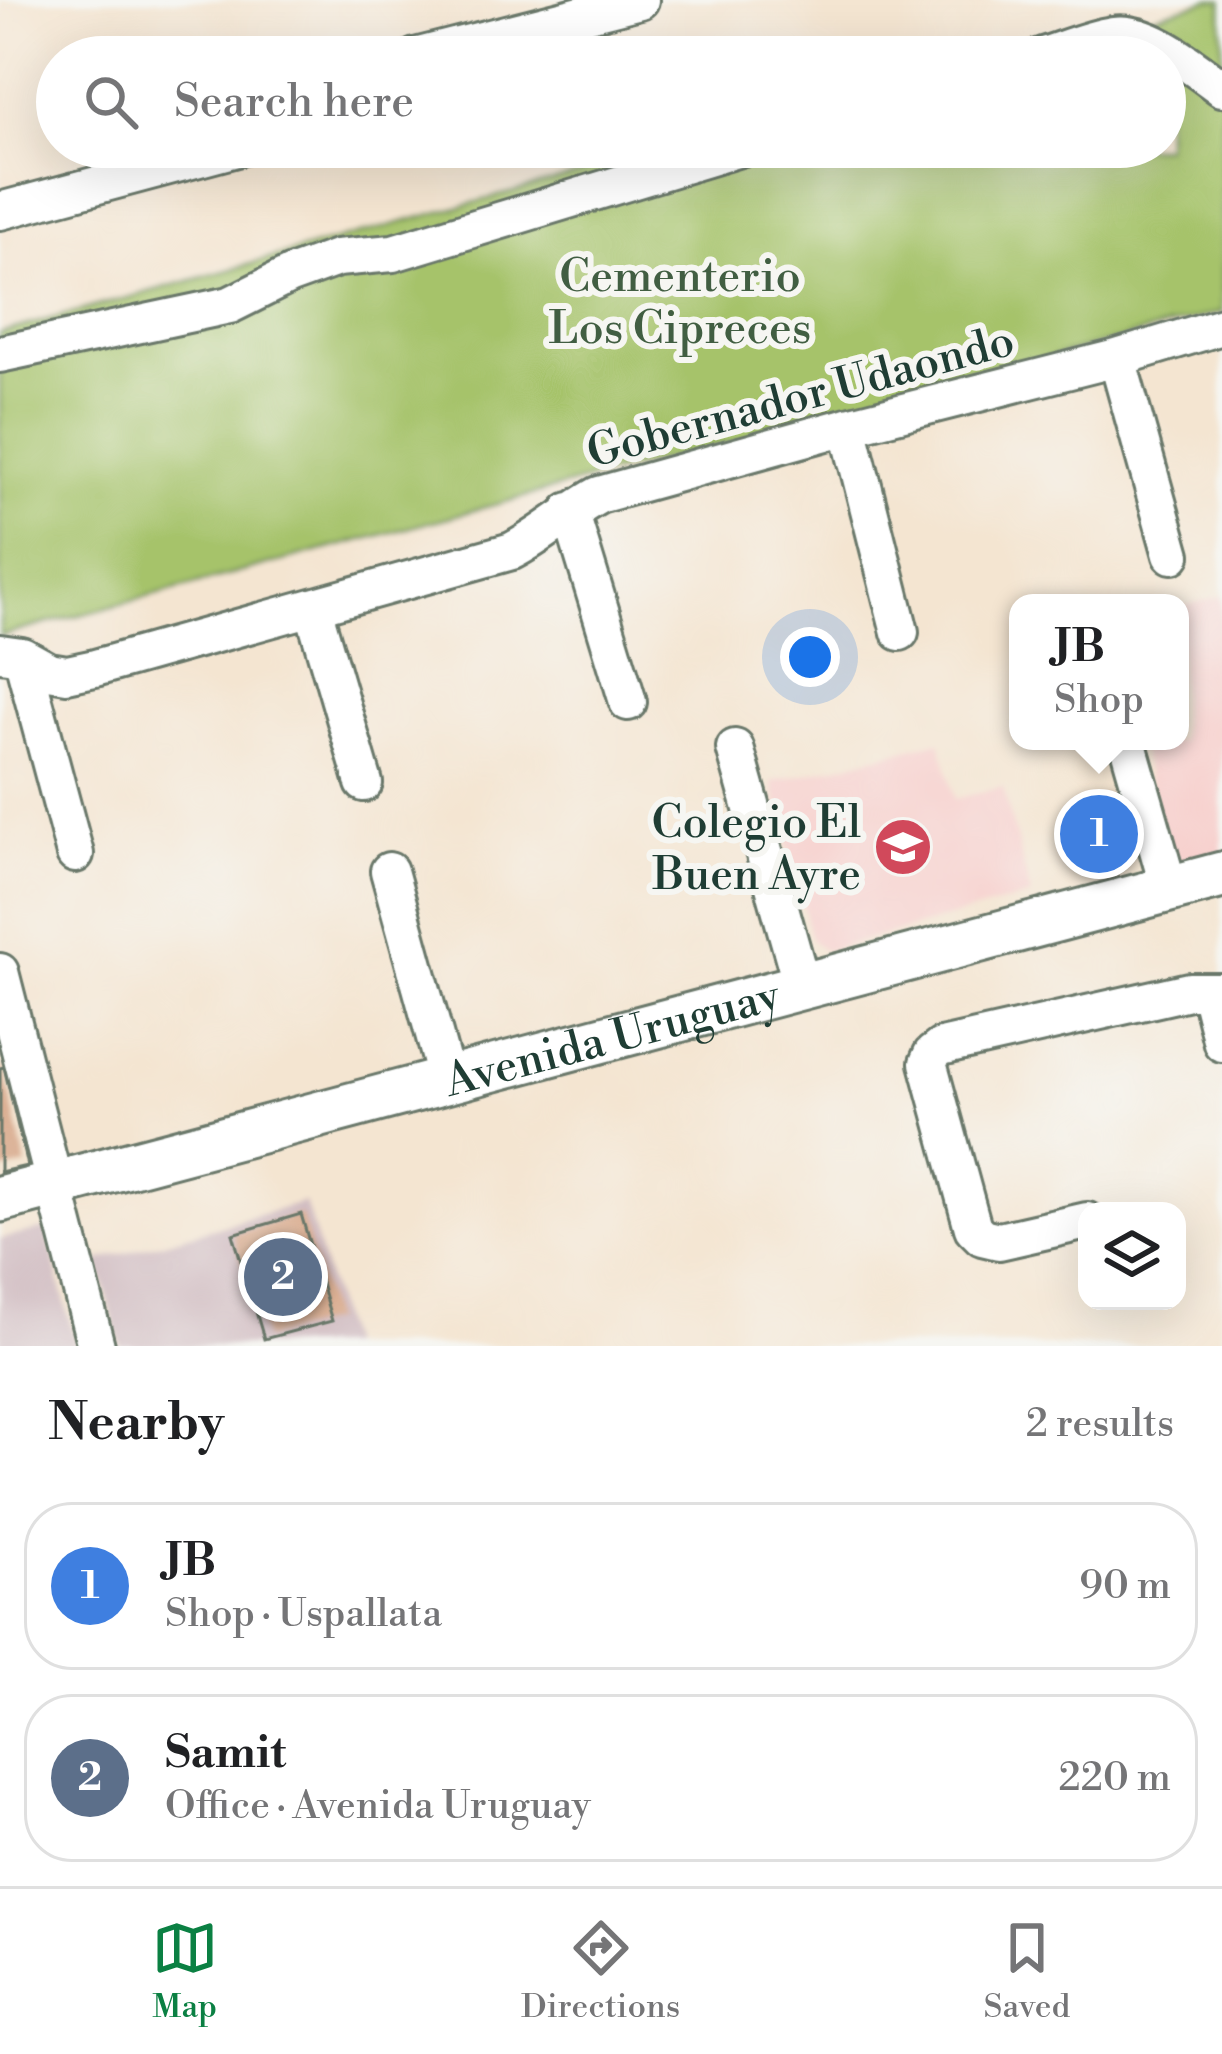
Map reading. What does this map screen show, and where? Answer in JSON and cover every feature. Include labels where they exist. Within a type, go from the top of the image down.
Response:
[{"type":"main road","name":"Avenida Uruguay","points":[[0,1199],[1222,875]]},
{"type":"street","points":[[482,36],[571,8],[640,0]]},
{"type":"street","points":[[1186,62],[1222,88]]},
{"type":"street","points":[[0,211],[161,168]]},
{"type":"street","points":[[0,354],[230,305],[290,275],[337,259],[394,253],[673,168]]},
{"type":"street","name":"Gobernador Udaondo","points":[[11,654],[68,674],[313,608],[512,551],[598,495],[1222,326]]},
{"type":"street","points":[[1117,358],[1172,555]]},
{"type":"street","points":[[848,426],[899,632]]},
{"type":"street","points":[[570,511],[628,702]]},
{"type":"street","points":[[313,608],[364,783]]},
{"type":"street","points":[[11,654],[75,854]]},
{"type":"street","points":[[735,748],[802,986]]},
{"type":"street","points":[[1130,750],[1169,888]]},
{"type":"street","points":[[388,872],[447,1081]]},
{"type":"street","points":[[0,973],[96,1346]]},
{"type":"street","points":[[1078,1223],[999,1241],[982,1237],[973,1228],[928,1063],[932,1054],[941,1047],[1189,991],[1215,991],[1222,1043]]},
{"type":"shaded area","points":[[1222,596],[1222,854],[1173,868],[1140,750],[1189,750],[1189,605]]},
{"type":"shaded area","name":"Colegio El Buen Ayre","points":[[940,741],[955,799],[1003,787],[1031,896],[825,951],[811,940],[772,782]]},
{"type":"shaded area","points":[[305,1202],[347,1346],[121,1346],[97,1261]]},
{"type":"shaded area","points":[[46,1229],[76,1346],[0,1346],[0,1239]]},
{"type":"green space","name":"Cementerio Los Cipreces","points":[[1222,0],[1222,312],[0,636],[0,333],[601,168],[1186,168],[1186,36],[1080,36]]},
{"type":"building","points":[[1106,795],[1123,865],[1092,873],[1075,803]]},
{"type":"building","points":[[4,1067],[27,1166],[0,1172],[0,1068]]},
{"type":"building","points":[[301,1214],[332,1321],[264,1339],[233,1234]]},
{"type":"place","name":"JB","points":[[1099,834]]},
{"type":"place","name":"Colegio El Buen Ayre","points":[[903,847]]},
{"type":"place","name":"Samit","points":[[283,1277]]}]
